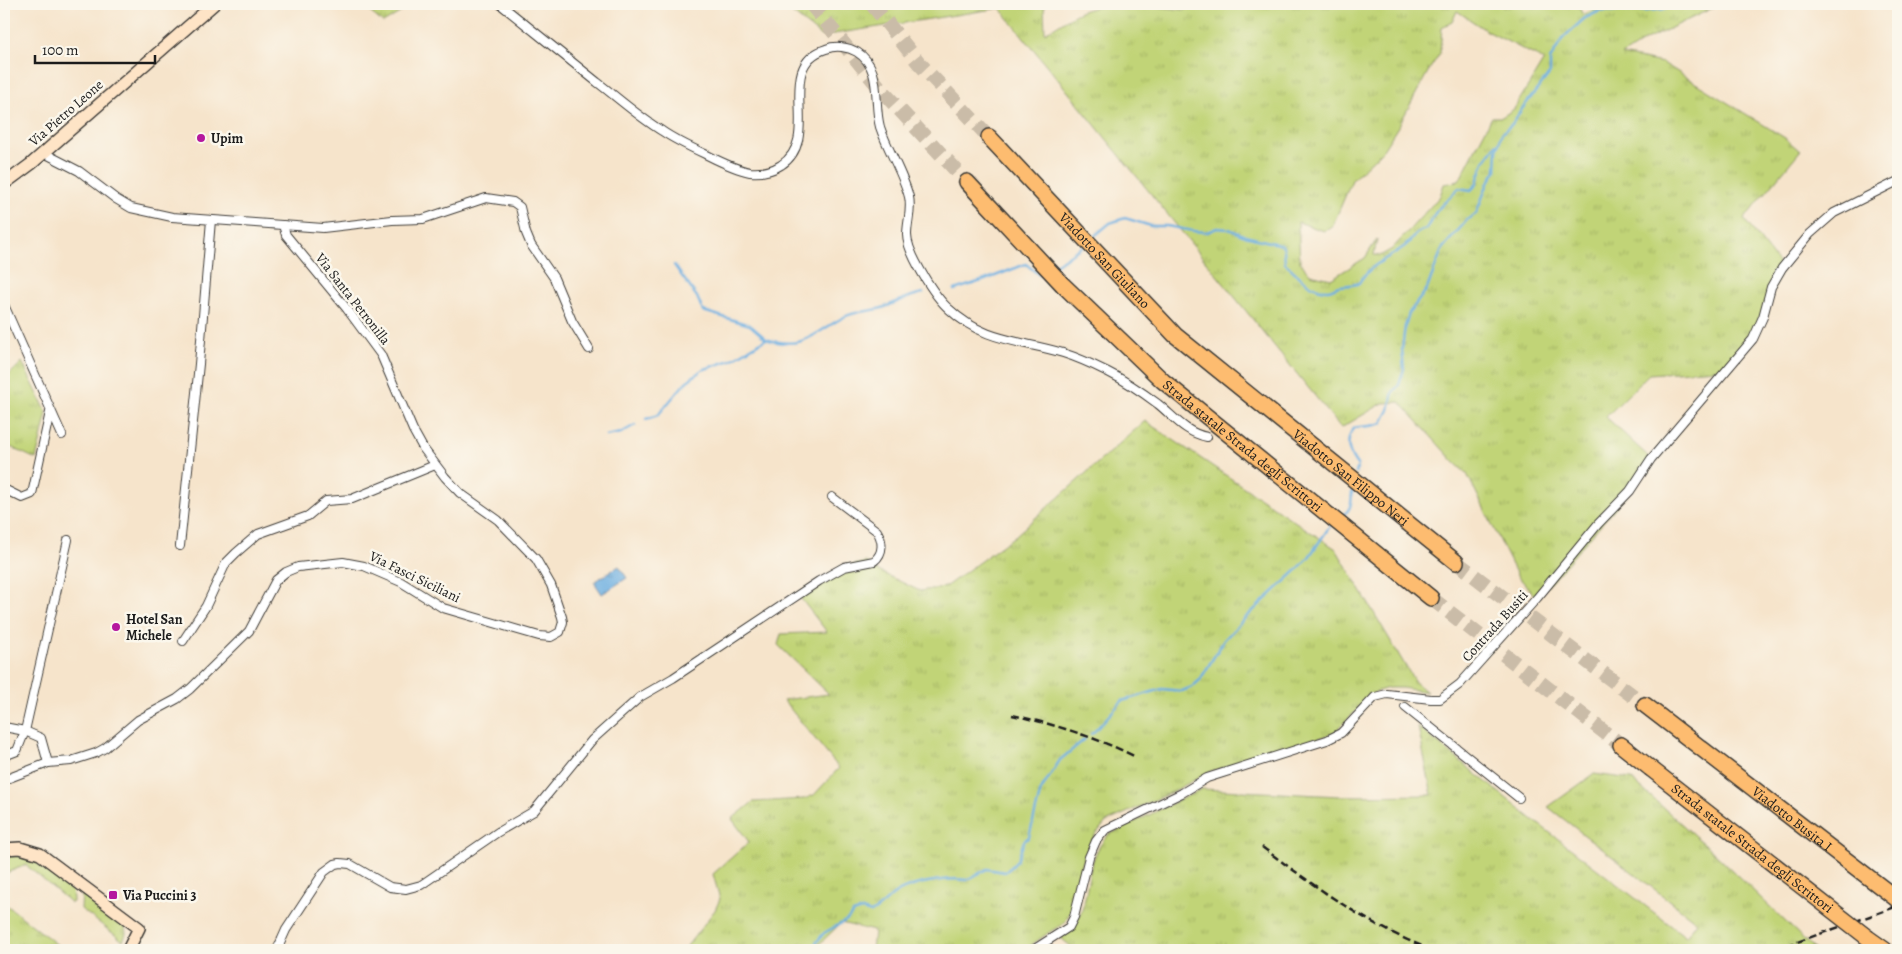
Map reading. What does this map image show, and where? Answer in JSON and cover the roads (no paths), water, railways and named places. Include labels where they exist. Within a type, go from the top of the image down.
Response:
[{"type":"highway","name":"Viadotto San Giuliano","points":[[989,137],[1175,335],[1266,409]]},
{"type":"highway","name":"Strada statale Strada degli Scrittori","points":[[967,182],[1063,285],[1163,381],[1431,598]]},
{"type":"highway","name":"Viadotto San Filippo Neri","points":[[1266,409],[1456,562]]},
{"type":"highway","name":"Viadotto Busita I","points":[[1645,705],[1898,900]]},
{"type":"highway","name":"Strada statale Strada degli Scrittori","points":[[1621,745],[1885,950]]},
{"type":"main road","name":"Via Pietro Leone","points":[[4,184],[44,153],[214,4]]},
{"type":"main road","points":[[4,849],[20,848],[40,854],[139,928],[128,950]]},
{"type":"street","points":[[500,4],[662,131],[731,166],[750,172],[764,172],[778,167],[794,153],[801,133],[800,78],[808,62],[816,53],[827,48],[845,48],[856,52],[869,63],[874,74],[879,124],[908,194],[910,210],[906,235],[907,242],[931,287],[946,306],[968,324],[990,336],[1063,353],[1109,372],[1132,385],[1192,432],[1207,437]]},
{"type":"street","points":[[44,153],[79,171],[131,208],[172,217],[323,228],[392,220],[422,219],[486,198],[513,202],[521,210],[526,233],[531,244],[554,278],[572,321],[589,349]]},
{"type":"street","name":"Contrada Busiti","points":[[1033,950],[1069,928],[1074,917],[1089,857],[1096,841],[1104,830],[1182,793],[1206,778],[1251,765],[1268,757],[1341,734],[1375,698],[1387,694],[1440,699],[1460,684],[1537,598],[1598,524],[1630,491],[1650,459],[1753,339],[1778,274],[1810,234],[1834,212],[1898,181]]},
{"type":"street","points":[[180,546],[200,356],[211,220]]},
{"type":"street","name":"Via Santa Petronilla","points":[[283,225],[286,234],[347,309],[381,355],[413,430],[435,465],[460,493],[498,520],[536,558],[549,580],[562,617],[560,632]]},
{"type":"street","points":[[4,306],[50,412],[62,435]]},
{"type":"street","points":[[4,489],[22,498],[32,494],[50,412]]},
{"type":"street","points":[[183,642],[206,606],[226,563],[258,534],[308,516],[326,501],[352,499],[435,465]]},
{"type":"street","points":[[277,950],[291,922],[329,868],[340,863],[350,864],[382,883],[398,889],[413,888],[421,885],[498,832],[534,811],[592,740],[640,697],[673,678],[819,581],[844,567],[874,561],[881,552],[880,536],[869,524],[832,497]]},
{"type":"street","points":[[4,756],[17,751],[25,731],[68,540]]},
{"type":"street","name":"Via Fasci Siciliani","points":[[4,780],[48,763],[71,761],[105,748],[138,720],[177,699],[190,689],[249,631],[276,580],[298,566],[355,563],[384,573],[443,608],[539,636],[551,637],[560,632]]},
{"type":"street","points":[[1405,707],[1519,798]]},
{"type":"street","points":[[4,727],[25,731],[41,738],[48,763]]},
{"type":"water","points":[[619,566],[627,578],[602,594],[594,582]]},
{"type":"waterway","points":[[1356,473],[1358,466],[1352,457],[1348,443],[1353,428],[1382,423],[1389,410],[1393,392],[1399,385],[1404,369],[1402,349],[1409,313],[1427,289],[1442,249],[1468,219],[1476,214],[1488,183],[1496,171],[1497,150],[1502,133],[1512,124],[1550,73],[1550,60],[1563,38],[1585,18],[1600,11],[1645,11],[1663,9],[1678,4]]},
{"type":"waterway","points":[[1092,238],[1110,223],[1125,218],[1151,226],[1167,226],[1193,231],[1207,232],[1217,228],[1229,229],[1245,236],[1282,245],[1285,263],[1304,281],[1316,288],[1331,290],[1339,286],[1354,285],[1359,283],[1368,271],[1405,246],[1416,234],[1426,229],[1437,210],[1459,188],[1471,190],[1476,185],[1484,162],[1497,144]]},
{"type":"waterway","points":[[1054,266],[1084,245]]},
{"type":"waterway","points":[[954,290],[1026,264],[1039,275],[1043,273]]},
{"type":"waterway","points":[[674,265],[697,297],[703,311],[750,325],[765,338]]},
{"type":"waterway","points":[[646,419],[658,415],[686,382],[702,370],[731,360],[766,339],[779,342],[799,342],[849,315],[882,308],[923,293]]},
{"type":"waterway","points":[[606,436],[621,433],[635,425]]},
{"type":"waterway","points":[[1340,516],[1350,507],[1353,486]]},
{"type":"waterway","points":[[1092,734],[1122,701],[1162,689],[1182,691],[1192,687],[1200,680],[1224,640],[1297,570],[1309,557],[1332,523]]},
{"type":"waterway","points":[[810,950],[824,933],[847,920],[853,913],[862,910],[871,913],[899,891],[918,884],[939,880],[967,880],[987,869],[1005,872],[1016,862],[1024,841],[1029,837],[1041,790],[1060,760],[1085,739]]},
{"type":"tunnel","points":[[811,4],[884,93],[967,182]]},
{"type":"tunnel","points":[[872,4],[919,63],[989,137]]},
{"type":"tunnel","points":[[1456,562],[1645,705]]},
{"type":"tunnel","points":[[1431,598],[1621,745]]},
{"type":"railway","points":[[1012,715],[1074,732],[1134,756]]},
{"type":"railway","points":[[1262,847],[1323,891],[1365,918],[1410,941],[1433,950]]},
{"type":"railway","points":[[1775,950],[1898,906]]},
{"type":"place","name":"Upim","points":[[201,138]]},
{"type":"place","name":"Hotel San Michele","points":[[116,627]]},
{"type":"place","name":"Via Puccini 3","points":[[113,895]]}]
